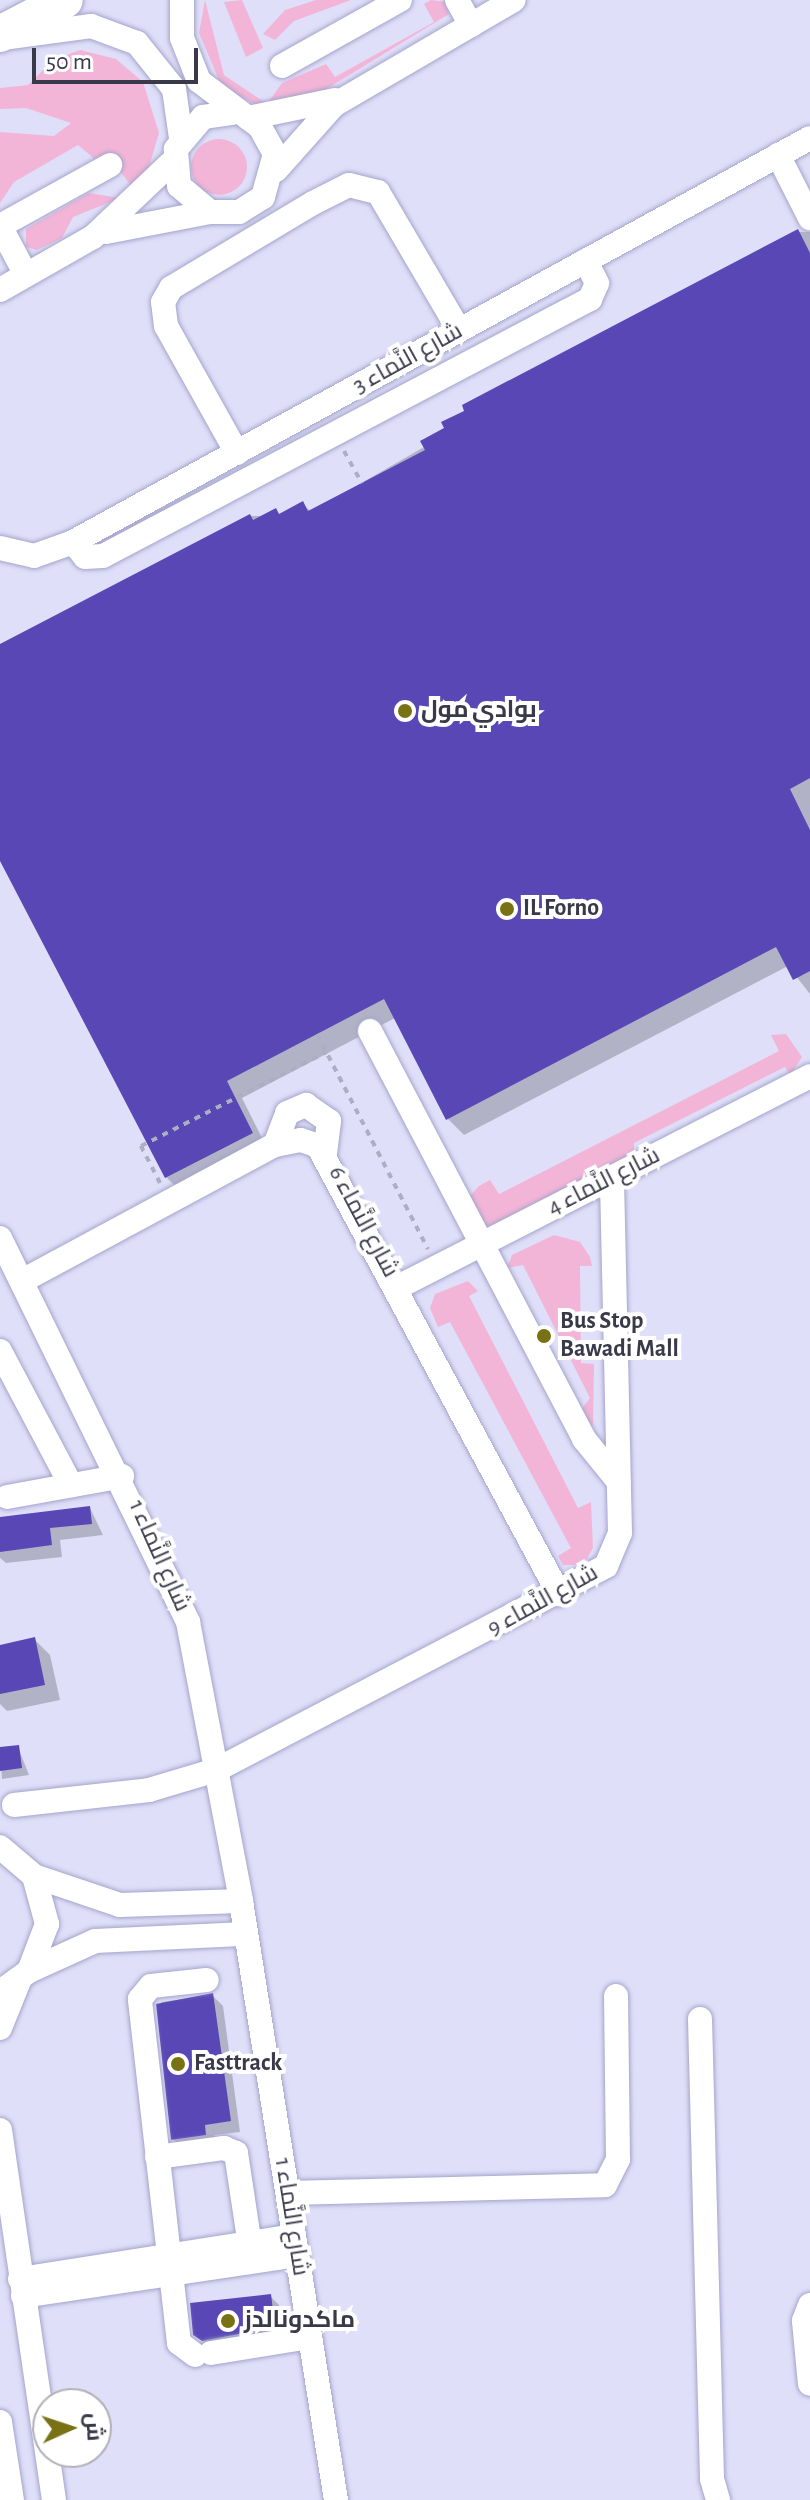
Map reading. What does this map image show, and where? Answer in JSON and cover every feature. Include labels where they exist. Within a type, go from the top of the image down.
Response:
[{"type":"highway","points":[[0,36],[65,0]]},
{"type":"street","points":[[182,0],[189,61],[240,115],[270,139],[276,170]]},
{"type":"street","points":[[282,66],[400,0]]},
{"type":"street","points":[[457,0],[471,25]]},
{"type":"street","points":[[93,237],[252,206],[276,170],[352,93],[514,0]]},
{"type":"street","points":[[0,36],[91,26],[118,32],[166,76],[178,149],[179,186],[210,212]]},
{"type":"street","points":[[0,290],[93,237],[178,149],[203,117],[240,115],[352,93]]},
{"type":"street","name":"شارع النَّماء 3","points":[[0,548],[34,556],[73,542],[810,138]]},
{"type":"street","points":[[778,155],[810,218]]},
{"type":"street","points":[[26,275],[0,226],[110,165]]},
{"type":"street","points":[[237,453],[166,326],[163,302],[171,288],[313,203],[349,185],[378,192],[459,330]]},
{"type":"street","points":[[73,542],[85,557],[103,556],[590,299],[597,283],[586,261]]},
{"type":"street","points":[[370,1031],[584,1439],[619,1482]]},
{"type":"street","name":"شارع النَّماء 4","points":[[398,1287],[810,1076]]},
{"type":"street","points":[[275,1145],[287,1113],[306,1105],[329,1121],[325,1152]]},
{"type":"street","name":"شارع النَّماء 6","points":[[22,1281],[275,1145],[301,1140],[325,1152],[559,1594]]},
{"type":"street","name":"شارع النَّماء 9","points":[[14,1805],[149,1790],[216,1770],[559,1594],[613,1556],[619,1482],[612,1178]]},
{"type":"street","name":"شارع النَّماء 1","points":[[0,1238],[122,1476],[182,1603],[241,1901],[336,2500]]},
{"type":"street","points":[[0,1351],[71,1485]]},
{"type":"street","points":[[7,1497],[122,1476]]},
{"type":"street","points":[[0,1847],[34,1876],[120,1905],[241,1901]]},
{"type":"street","points":[[0,2028],[16,1981],[47,1924],[34,1876]]},
{"type":"street","points":[[16,1981],[107,1939],[246,1934]]},
{"type":"street","points":[[207,1980],[151,1986],[140,1999],[179,2343],[203,2354],[310,2337]]},
{"type":"street","points":[[288,2193],[605,2185],[618,2159],[616,1996]]},
{"type":"street","points":[[700,2019],[712,2479],[718,2500]]},
{"type":"street","points":[[0,2130],[54,2500]]},
{"type":"street","points":[[157,2157],[233,2150],[251,2252]]},
{"type":"street","points":[[22,2288],[296,2245]]},
{"type":"street","points":[[810,2305],[804,2321],[810,2384]]},
{"type":"street","points":[[0,2422],[12,2500]]},
{"type":"path","points":[[317,1034],[428,1250],[441,1244],[450,1261]]},
{"type":"path","points":[[170,1201],[141,1146],[326,1052]]},
{"type":"shaded area","points":[[205,0],[224,75],[267,104],[257,105],[222,87],[199,33]]},
{"type":"shaded area","points":[[242,0],[263,48],[246,57],[224,2]]},
{"type":"shaded area","points":[[316,0],[351,0],[294,21],[275,40],[263,34],[285,10]]},
{"type":"shaded area","points":[[431,0],[445,2],[449,14],[323,91],[267,104],[282,83],[326,64],[335,77],[434,22],[424,4]]},
{"type":"shaded area","points":[[80,50],[116,59],[143,82],[159,133],[149,167],[132,187],[107,153],[97,161],[78,145],[14,182],[0,203],[0,132],[54,136],[71,123],[26,108],[0,109],[0,88],[28,85],[53,60]]},
{"type":"shaded area","points":[[219,139],[239,147],[247,167],[239,187],[219,195],[199,187],[191,167],[199,147]]},
{"type":"shaded area","points":[[89,193],[120,198],[73,217],[62,238],[37,250],[26,247],[26,229]]},
{"type":"shaded area","points":[[786,1034],[802,1057],[790,1075],[785,1067],[634,1143],[634,1154],[495,1226],[482,1225],[470,1196],[479,1186],[490,1180],[499,1194],[779,1051],[771,1035]]},
{"type":"shaded area","points":[[554,1235],[580,1242],[592,1266],[580,1266],[581,1363],[594,1364],[593,1426],[580,1411],[590,1398],[523,1265],[507,1268],[512,1255]]},
{"type":"shaded area","points":[[468,1281],[478,1291],[469,1296],[578,1508],[591,1502],[593,1548],[583,1565],[563,1565],[558,1556],[571,1548],[450,1322],[438,1327],[430,1308],[435,1294]]},
{"type":"building","name":"بوادي مول","points":[[798,229],[810,253],[810,778],[790,789],[810,830],[810,971],[793,980],[776,947],[446,1120],[384,999],[227,1081],[253,1133],[165,1178],[0,861],[0,644],[250,514],[253,520],[276,508],[279,514],[303,501],[308,511],[425,450],[420,441],[444,428],[441,422],[464,411],[462,405]]},
{"type":"building","points":[[90,1506],[92,1524],[50,1528],[52,1545],[0,1552],[0,1517]]},
{"type":"building","points":[[35,1637],[45,1685],[0,1694],[0,1645]]},
{"type":"building","points":[[19,1745],[22,1768],[0,1771],[0,1747]]},
{"type":"building","points":[[213,1993],[231,2121],[205,2125],[206,2135],[171,2140],[156,2004]]},
{"type":"building","name":"ماكدونالدز","points":[[271,2294],[275,2327],[202,2341],[193,2335],[190,2303]]},
{"type":"place","name":"بوادي مول","points":[[405,711]]},
{"type":"place","name":"IL Forno","points":[[507,909]]},
{"type":"place","name":"Bus Stop Bawadi Mall","points":[[544,1336]]},
{"type":"place","name":"Fasttrack","points":[[178,2064]]},
{"type":"place","name":"ماكدونالدز","points":[[228,2321]]}]
